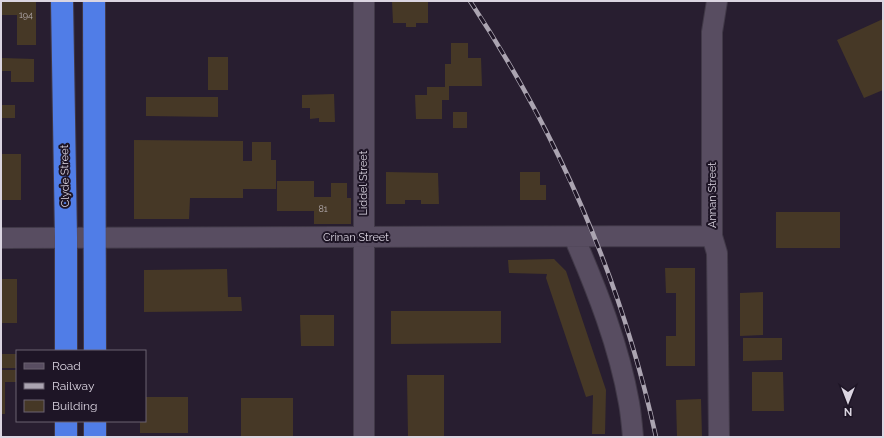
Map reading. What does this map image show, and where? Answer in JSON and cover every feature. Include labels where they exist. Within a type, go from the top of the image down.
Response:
[{"type":"highway","name":"Clyde Street","points":[[62,1],[66,238],[66,350]]},
{"type":"highway","points":[[94,1],[95,350]]},
{"type":"highway","points":[[66,422],[66,437]]},
{"type":"highway","points":[[95,422],[95,437]]},
{"type":"street","name":"Liddel Street","points":[[364,1],[364,437]]},
{"type":"street","name":"Annan Street","points":[[717,1],[712,32],[712,236],[717,253],[719,437]]},
{"type":"street","name":"Crinan Street","points":[[1,238],[712,236]]},
{"type":"street","points":[[574,237],[605,316],[621,366],[629,404],[633,437]]},
{"type":"building","points":[[36,1],[36,45],[17,45],[17,15],[1,15],[1,2]]},
{"type":"building","points":[[392,1],[428,1],[428,23],[416,23],[416,27],[406,27],[406,23],[393,23]]},
{"type":"building","points":[[883,19],[883,90],[864,98],[837,40]]},
{"type":"building","points":[[451,43],[468,43],[468,58],[481,58],[482,86],[449,86],[449,100],[442,100],[442,119],[416,119],[415,95],[427,95],[427,87],[445,87],[445,64],[451,64]]},
{"type":"building","points":[[208,57],[228,57],[228,90],[208,90]]},
{"type":"building","points":[[2,58],[34,59],[34,82],[11,82],[11,71],[2,71]]},
{"type":"building","points":[[334,94],[335,122],[319,122],[319,118],[310,119],[310,108],[302,108],[302,95]]},
{"type":"building","points":[[146,97],[218,97],[218,117],[146,116]]},
{"type":"building","points":[[1,105],[15,105],[15,118],[1,118]]},
{"type":"building","points":[[453,112],[467,112],[467,128],[453,128]]},
{"type":"building","points":[[134,140],[243,141],[243,161],[252,161],[252,142],[271,142],[271,160],[276,160],[276,189],[243,189],[243,198],[190,198],[189,219],[134,219]]},
{"type":"building","points":[[1,154],[21,154],[21,200],[1,200]]},
{"type":"building","points":[[386,172],[438,173],[439,204],[421,204],[421,200],[405,200],[405,204],[386,204]]},
{"type":"building","points":[[520,172],[540,172],[540,185],[546,185],[546,200],[520,200]]},
{"type":"building","points":[[277,181],[314,181],[314,197],[331,197],[331,183],[347,183],[347,198],[351,198],[351,224],[314,224],[314,211],[277,211]]},
{"type":"building","points":[[776,212],[840,212],[840,248],[776,248]]},
{"type":"building","points":[[554,259],[566,271],[606,390],[605,434],[592,434],[593,395],[586,397],[546,278],[547,274],[509,273],[508,260]]},
{"type":"building","points":[[665,268],[695,268],[695,366],[666,366],[666,336],[676,336],[676,293],[666,293]]},
{"type":"building","points":[[227,269],[228,297],[241,297],[242,311],[144,312],[144,270]]},
{"type":"building","points":[[1,279],[17,279],[17,323],[1,323]]},
{"type":"building","points":[[763,292],[763,335],[740,336],[740,293]]},
{"type":"building","points":[[391,311],[501,311],[501,343],[391,344]]},
{"type":"building","points":[[300,315],[334,315],[334,346],[301,346]]},
{"type":"building","points":[[743,338],[782,338],[782,360],[743,361]]},
{"type":"building","points":[[1,354],[16,354],[16,368],[1,368]]},
{"type":"building","points":[[1,370],[16,370],[16,382],[5,382],[5,414],[1,414]]},
{"type":"building","points":[[752,372],[783,372],[784,411],[752,411]]},
{"type":"building","points":[[407,375],[444,375],[444,437],[408,437]]},
{"type":"building","points":[[146,397],[188,397],[188,433],[140,433],[140,422],[146,422]]},
{"type":"building","points":[[241,398],[293,398],[293,437],[241,437]]},
{"type":"building","points":[[701,399],[702,437],[677,437],[676,400]]},
{"type":"railway","points":[[470,1],[502,52],[531,103],[559,157],[583,211],[625,322],[642,379],[656,437]]}]
